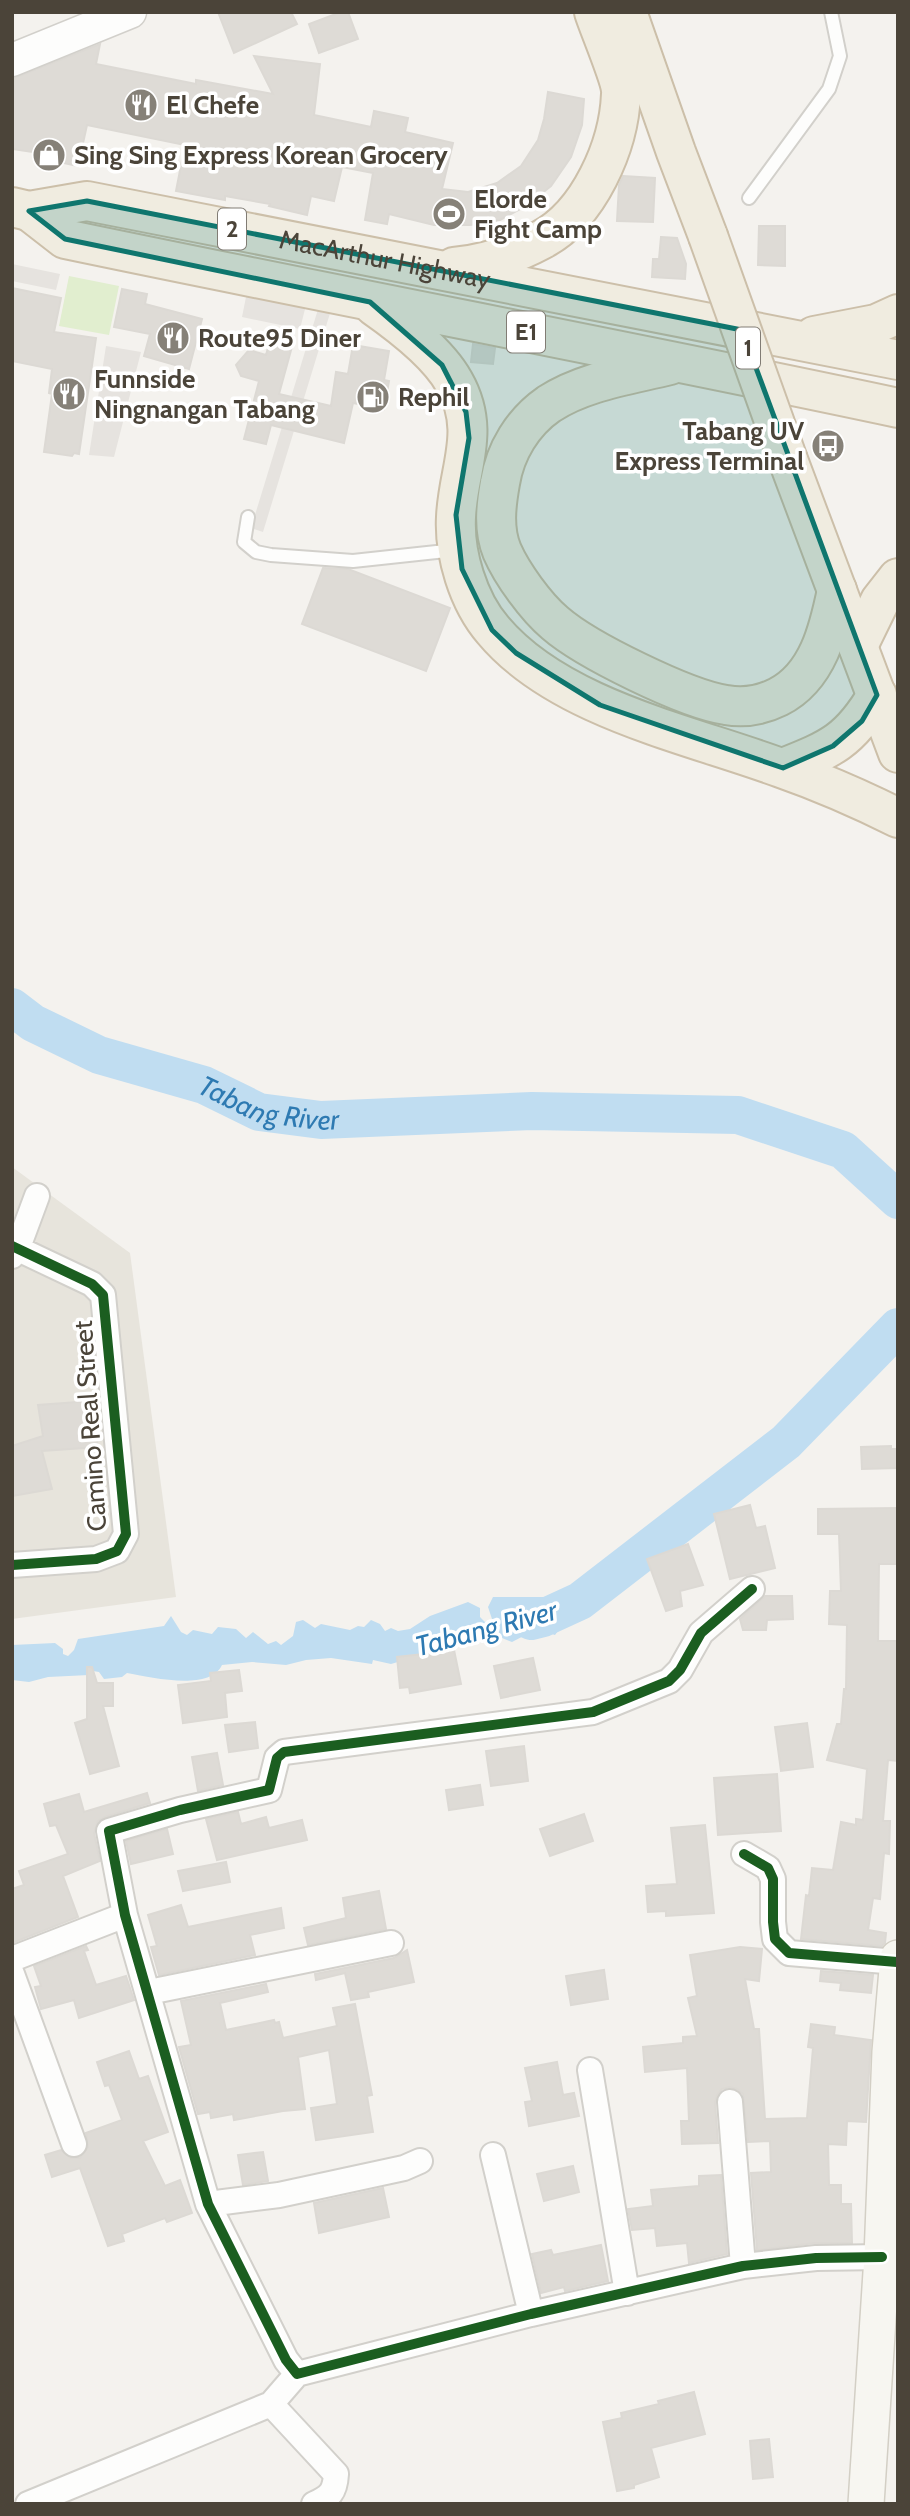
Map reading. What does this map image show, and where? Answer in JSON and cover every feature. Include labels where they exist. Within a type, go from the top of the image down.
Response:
[{"type":"highway","points":[[435,270],[477,264],[543,239],[573,215],[594,184],[612,148],[622,92],[594,12]]},
{"type":"highway","name":"1","points":[[627,12],[788,460],[898,753]]},
{"type":"highway","points":[[643,57],[656,12]]},
{"type":"highway","name":"MacArthur Highway","points":[[20,209],[87,201],[898,360]]},
{"type":"highway","name":"MacArthur Highway","points":[[20,209],[65,239],[370,302]]},
{"type":"highway","points":[[370,302],[400,325],[442,365],[455,383],[466,412],[469,438],[456,515],[458,550],[462,569],[475,602],[492,630],[545,675],[600,705],[783,768],[898,818]]},
{"type":"highway","name":"E1","points":[[370,302],[681,362],[898,408]]},
{"type":"highway","points":[[795,340],[876,324],[898,314]]},
{"type":"highway","points":[[681,362],[582,387],[549,404],[529,421],[512,445],[502,472],[495,512],[501,548],[515,574],[552,621],[570,636],[684,692],[709,702],[729,706],[749,706],[765,702],[780,696],[797,683],[816,659],[828,634],[836,590]]},
{"type":"highway","points":[[858,646],[880,601],[898,579]]},
{"type":"highway","points":[[783,768],[833,746],[850,733],[862,721],[877,695]]},
{"type":"main road","points":[[866,2504],[897,1960]]},
{"type":"street","points":[[12,60],[130,12]]},
{"type":"street","points":[[14,1251],[37,1196]]},
{"type":"street","name":"Camino Real Street","points":[[12,1565],[96,1559],[117,1552],[125,1534],[103,1295],[92,1284],[14,1251]]},
{"type":"street","points":[[297,2374],[286,2360],[208,2204],[125,1915],[109,1831],[180,1810],[269,1790],[277,1758],[284,1752],[593,1712],[669,1681],[680,1670],[701,1633],[752,1589]]},
{"type":"street","points":[[744,1854],[768,1868],[774,1880],[775,1939],[789,1953],[897,1960]]},
{"type":"street","points":[[12,1959],[125,1915]]},
{"type":"street","points":[[149,1992],[391,1943]]},
{"type":"street","points":[[12,1973],[74,2144]]},
{"type":"street","points":[[590,2070],[627,2293]]},
{"type":"street","points":[[730,2102],[743,2266]]},
{"type":"street","points":[[493,2155],[531,2314]]},
{"type":"street","points":[[208,2204],[293,2192],[404,2168],[420,2161]]},
{"type":"street","points":[[28,2504],[271,2404],[297,2374],[531,2314],[743,2266],[816,2258],[882,2257]]},
{"type":"street","points":[[271,2404],[336,2474],[335,2486],[329,2497],[314,2504]]},
{"type":"lane","points":[[749,198],[829,89],[840,55],[831,12]]},
{"type":"lane","points":[[248,517],[244,542],[256,552],[271,555],[353,561],[458,550]]},
{"type":"highlighted area","points":[[87,201],[742,330],[877,695],[862,721],[833,746],[783,768],[600,705],[516,653],[492,630],[462,569],[456,515],[469,438],[466,412],[442,365],[370,302],[65,239],[29,211]]},
{"type":"shaded area","points":[[12,264],[60,274],[56,290],[12,281]]},
{"type":"shaded area","points":[[247,292],[306,305],[300,329],[242,317]]},
{"type":"shaded area","points":[[319,306],[331,310],[263,532],[251,528]]},
{"type":"shaded area","points":[[106,346],[141,352],[114,457],[89,455]]},
{"type":"shaded area","points":[[12,1167],[130,1253],[176,1597],[12,1619]]},
{"type":"green space","points":[[69,276],[119,286],[109,335],[59,326]]},
{"type":"water","points":[[493,1597],[556,1597],[580,1601],[555,1635],[537,1629],[512,1642],[502,1638],[438,1650],[391,1664],[373,1660],[372,1664],[331,1658],[286,1665],[252,1662],[222,1665],[215,1673],[205,1678],[179,1681],[127,1673],[122,1677],[104,1679],[99,1672],[93,1671],[89,1675],[48,1677],[29,1682],[12,1680],[12,1645],[55,1643],[63,1649],[63,1654],[68,1656],[74,1650],[78,1639],[164,1626],[171,1616],[181,1632],[187,1635],[193,1630],[212,1634],[218,1627],[236,1629],[246,1638],[253,1632],[268,1644],[276,1641],[281,1645],[293,1636],[296,1622],[303,1620],[315,1628],[321,1624],[350,1630],[358,1626],[364,1627],[371,1620],[380,1624],[385,1631],[391,1628],[398,1631],[410,1629],[430,1616],[468,1602],[480,1608],[480,1617],[485,1622],[492,1619],[488,1607]]},
{"type":"building","points":[[218,12],[291,12],[297,24],[234,53]]},
{"type":"building","points":[[348,12],[358,39],[319,53],[309,24]]},
{"type":"building","points":[[100,44],[96,64],[196,84],[196,80],[273,94],[254,56],[320,64],[314,115],[371,127],[374,111],[408,118],[405,132],[453,143],[442,189],[468,192],[497,183],[521,166],[538,140],[548,92],[584,99],[582,125],[571,157],[551,186],[526,206],[500,220],[470,225],[434,225],[389,214],[387,224],[365,220],[373,173],[342,167],[334,201],[311,196],[307,215],[269,206],[270,204],[225,196],[225,200],[176,191],[185,145],[87,125],[78,166],[45,159],[46,154],[12,149],[14,78]]},
{"type":"building","points":[[623,176],[655,178],[653,222],[617,221],[619,185]]},
{"type":"building","points":[[759,226],[785,226],[785,266],[758,265]]},
{"type":"building","points":[[661,237],[677,238],[686,264],[685,279],[652,277],[653,259],[659,259]]},
{"type":"building","points":[[12,288],[61,298],[54,332],[96,338],[79,454],[74,453],[72,456],[44,452],[52,394],[49,393],[52,369],[12,361]]},
{"type":"building","name":"Route95 Diner","points":[[122,289],[147,294],[145,304],[202,319],[189,369],[144,356],[150,334],[114,327]]},
{"type":"building","points":[[271,337],[293,343],[279,394],[331,406],[336,372],[348,374],[353,345],[389,351],[384,380],[389,381],[384,409],[353,403],[344,443],[271,425],[266,444],[244,439],[259,381],[241,376],[236,365],[249,350],[266,355]]},
{"type":"building","points":[[473,344],[495,348],[493,364],[471,362]]},
{"type":"building","points":[[323,568],[348,569],[450,608],[426,671],[302,624]]},
{"type":"building","points":[[91,1401],[98,1447],[42,1451],[52,1489],[12,1496],[12,1446],[43,1436],[38,1405]]},
{"type":"building","points":[[891,1446],[891,1449],[898,1449],[898,1468],[862,1469],[861,1447]]},
{"type":"building","points":[[750,1505],[756,1528],[765,1526],[775,1568],[730,1579],[714,1514]]},
{"type":"building","points":[[898,1508],[898,1564],[879,1564],[878,1641],[898,1641],[898,1761],[888,1760],[883,1821],[890,1821],[889,1854],[884,1853],[880,1899],[873,1898],[868,1930],[886,1933],[885,1943],[882,1946],[801,1939],[812,1868],[833,1870],[841,1822],[856,1825],[856,1819],[863,1820],[867,1769],[827,1760],[837,1724],[841,1724],[846,1689],[847,1625],[829,1624],[830,1591],[841,1591],[839,1534],[818,1534],[818,1509]]},
{"type":"building","points":[[688,1544],[703,1585],[680,1591],[682,1606],[666,1611],[647,1559]]},
{"type":"building","points":[[765,1596],[792,1596],[793,1619],[767,1620],[766,1630],[743,1630],[740,1619]]},
{"type":"building","points":[[453,1645],[461,1684],[410,1693],[409,1687],[400,1688],[397,1657],[424,1654],[423,1650]]},
{"type":"building","points":[[533,1658],[540,1690],[501,1698],[494,1666]]},
{"type":"building","points":[[87,1667],[92,1667],[97,1683],[113,1683],[113,1706],[103,1706],[119,1766],[90,1774],[75,1723],[87,1719]]},
{"type":"building","points":[[239,1670],[242,1691],[225,1693],[227,1717],[183,1723],[178,1685],[211,1681],[210,1673]]},
{"type":"building","points":[[255,1722],[258,1748],[229,1752],[225,1725]]},
{"type":"building","points":[[807,1723],[813,1767],[781,1771],[775,1727]]},
{"type":"building","points":[[524,1746],[528,1781],[491,1786],[486,1751]]},
{"type":"building","points":[[217,1753],[223,1785],[198,1791],[192,1757]]},
{"type":"building","points":[[777,1774],[781,1831],[718,1835],[714,1778]]},
{"type":"building","points":[[480,1785],[483,1805],[449,1810],[446,1790]]},
{"type":"building","points":[[147,1793],[150,1803],[98,1821],[94,1833],[100,1861],[63,1876],[78,1917],[12,1943],[12,1889],[24,1885],[19,1871],[68,1854],[56,1825],[50,1826],[44,1804],[79,1794],[84,1812]]},
{"type":"building","points":[[238,1812],[241,1824],[266,1817],[269,1828],[302,1820],[307,1840],[217,1860],[206,1819]]},
{"type":"building","points":[[584,1814],[593,1841],[550,1856],[540,1829]]},
{"type":"building","points":[[705,1825],[714,1913],[666,1916],[666,1911],[648,1912],[646,1886],[677,1884],[671,1828]]},
{"type":"building","points":[[167,1829],[173,1854],[131,1864],[126,1841]]},
{"type":"building","points":[[226,1862],[230,1882],[183,1891],[178,1871]]},
{"type":"building","points":[[379,1891],[386,1929],[308,1945],[304,1928],[346,1918],[343,1898]]},
{"type":"building","points":[[181,1905],[188,1927],[281,1908],[284,1928],[250,1935],[255,1955],[159,1975],[151,1947],[157,1946],[148,1915]]},
{"type":"building","points":[[86,1946],[88,1950],[84,1951],[96,1985],[126,1976],[134,2000],[79,2018],[74,2000],[41,2009],[35,1987],[41,1986],[34,1966]]},
{"type":"building","points":[[740,1947],[762,1949],[759,1981],[745,1979],[754,2029],[759,2029],[765,2119],[807,2118],[813,2048],[808,2047],[811,2024],[835,2027],[834,2035],[871,2040],[866,2122],[847,2121],[846,2145],[828,2144],[829,2185],[841,2185],[841,2204],[851,2204],[852,2243],[815,2243],[757,2250],[751,2173],[771,2172],[770,2141],[748,2142],[743,2094],[730,2087],[722,2089],[717,2095],[715,2103],[718,2143],[682,2144],[681,2121],[689,2121],[687,2068],[645,2072],[643,2047],[683,2043],[683,2037],[697,2036],[688,1998],[697,1996],[690,1955]]},
{"type":"building","points":[[407,1950],[414,1982],[368,1992],[369,1997],[351,2000],[345,1973],[316,1980],[315,1974],[394,1958]]},
{"type":"building","points":[[604,1970],[608,1999],[571,2005],[566,1976]]},
{"type":"building","points":[[821,1971],[873,1975],[871,1993],[840,1990],[841,1983],[820,1981]]},
{"type":"building","points":[[266,1984],[268,1992],[220,2003],[226,2030],[274,2020],[275,2023],[279,2022],[283,2038],[337,2026],[333,2008],[355,2004],[372,2095],[367,2096],[373,2132],[316,2140],[311,2108],[337,2104],[329,2050],[298,2057],[305,2109],[234,2120],[233,2114],[211,2118],[210,2112],[198,2114],[179,2047],[191,2045],[181,2001]]},
{"type":"building","points":[[129,2051],[139,2079],[148,2076],[168,2132],[143,2141],[165,2186],[180,2180],[192,2213],[167,2222],[165,2218],[122,2234],[124,2241],[108,2246],[80,2168],[52,2177],[45,2155],[61,2150],[71,2158],[80,2158],[88,2147],[86,2133],[122,2120],[109,2085],[105,2086],[97,2062]]},
{"type":"building","points":[[557,2062],[563,2095],[574,2093],[579,2116],[529,2126],[525,2102],[532,2101],[525,2068]]},
{"type":"building","points":[[263,2152],[268,2181],[243,2185],[238,2155]]},
{"type":"building","points":[[573,2166],[579,2192],[544,2201],[537,2174]]},
{"type":"building","points":[[721,2175],[727,2254],[689,2263],[687,2243],[657,2246],[655,2228],[632,2230],[628,2209],[653,2206],[651,2190],[699,2186],[699,2176]]},
{"type":"building","points":[[383,2188],[389,2217],[319,2233],[314,2203]]},
{"type":"building","points":[[601,2245],[608,2281],[565,2291],[564,2287],[541,2293],[532,2254],[551,2250],[553,2255]]},
{"type":"building","points":[[694,2392],[705,2434],[651,2448],[659,2477],[634,2485],[634,2488],[617,2491],[603,2422],[622,2418],[621,2413]]},
{"type":"building","points":[[769,2439],[773,2477],[753,2479],[750,2441]]},
{"type":"waterway","name":"Tabang River","points":[[12,1007],[33,1023],[99,1055],[204,1085],[259,1112],[321,1120],[532,1111],[738,1115],[843,1150],[898,1200]]},
{"type":"waterway","name":"Tabang River","points":[[531,1621],[580,1601],[786,1442],[898,1327]]},
{"type":"cycle path","points":[[12,1246],[92,1284],[103,1295],[126,1534],[117,1551],[96,1559],[12,1565]]},
{"type":"cycle path","points":[[752,1589],[701,1633],[680,1670],[669,1681],[593,1712],[284,1752],[277,1758],[269,1790],[180,1810],[109,1831],[125,1915],[208,2204],[286,2360],[297,2374],[531,2314],[743,2266],[816,2258],[882,2257]]},
{"type":"cycle path","points":[[744,1854],[768,1868],[773,1879],[775,1939],[789,1953],[897,1962]]},
{"type":"place","name":"El Chefe","points":[[141,105]]},
{"type":"place","name":"Sing Sing Express Korean Grocery","points":[[49,155]]},
{"type":"place","name":"Elorde Fight Camp","points":[[449,214]]},
{"type":"place","name":"Route95 Diner","points":[[173,338]]},
{"type":"place","name":"Funnside Ningnangan Tabang","points":[[69,394]]},
{"type":"place","name":"Rephil","points":[[373,397]]},
{"type":"place","name":"Tabang UV Express Terminal","points":[[828,446]]}]
